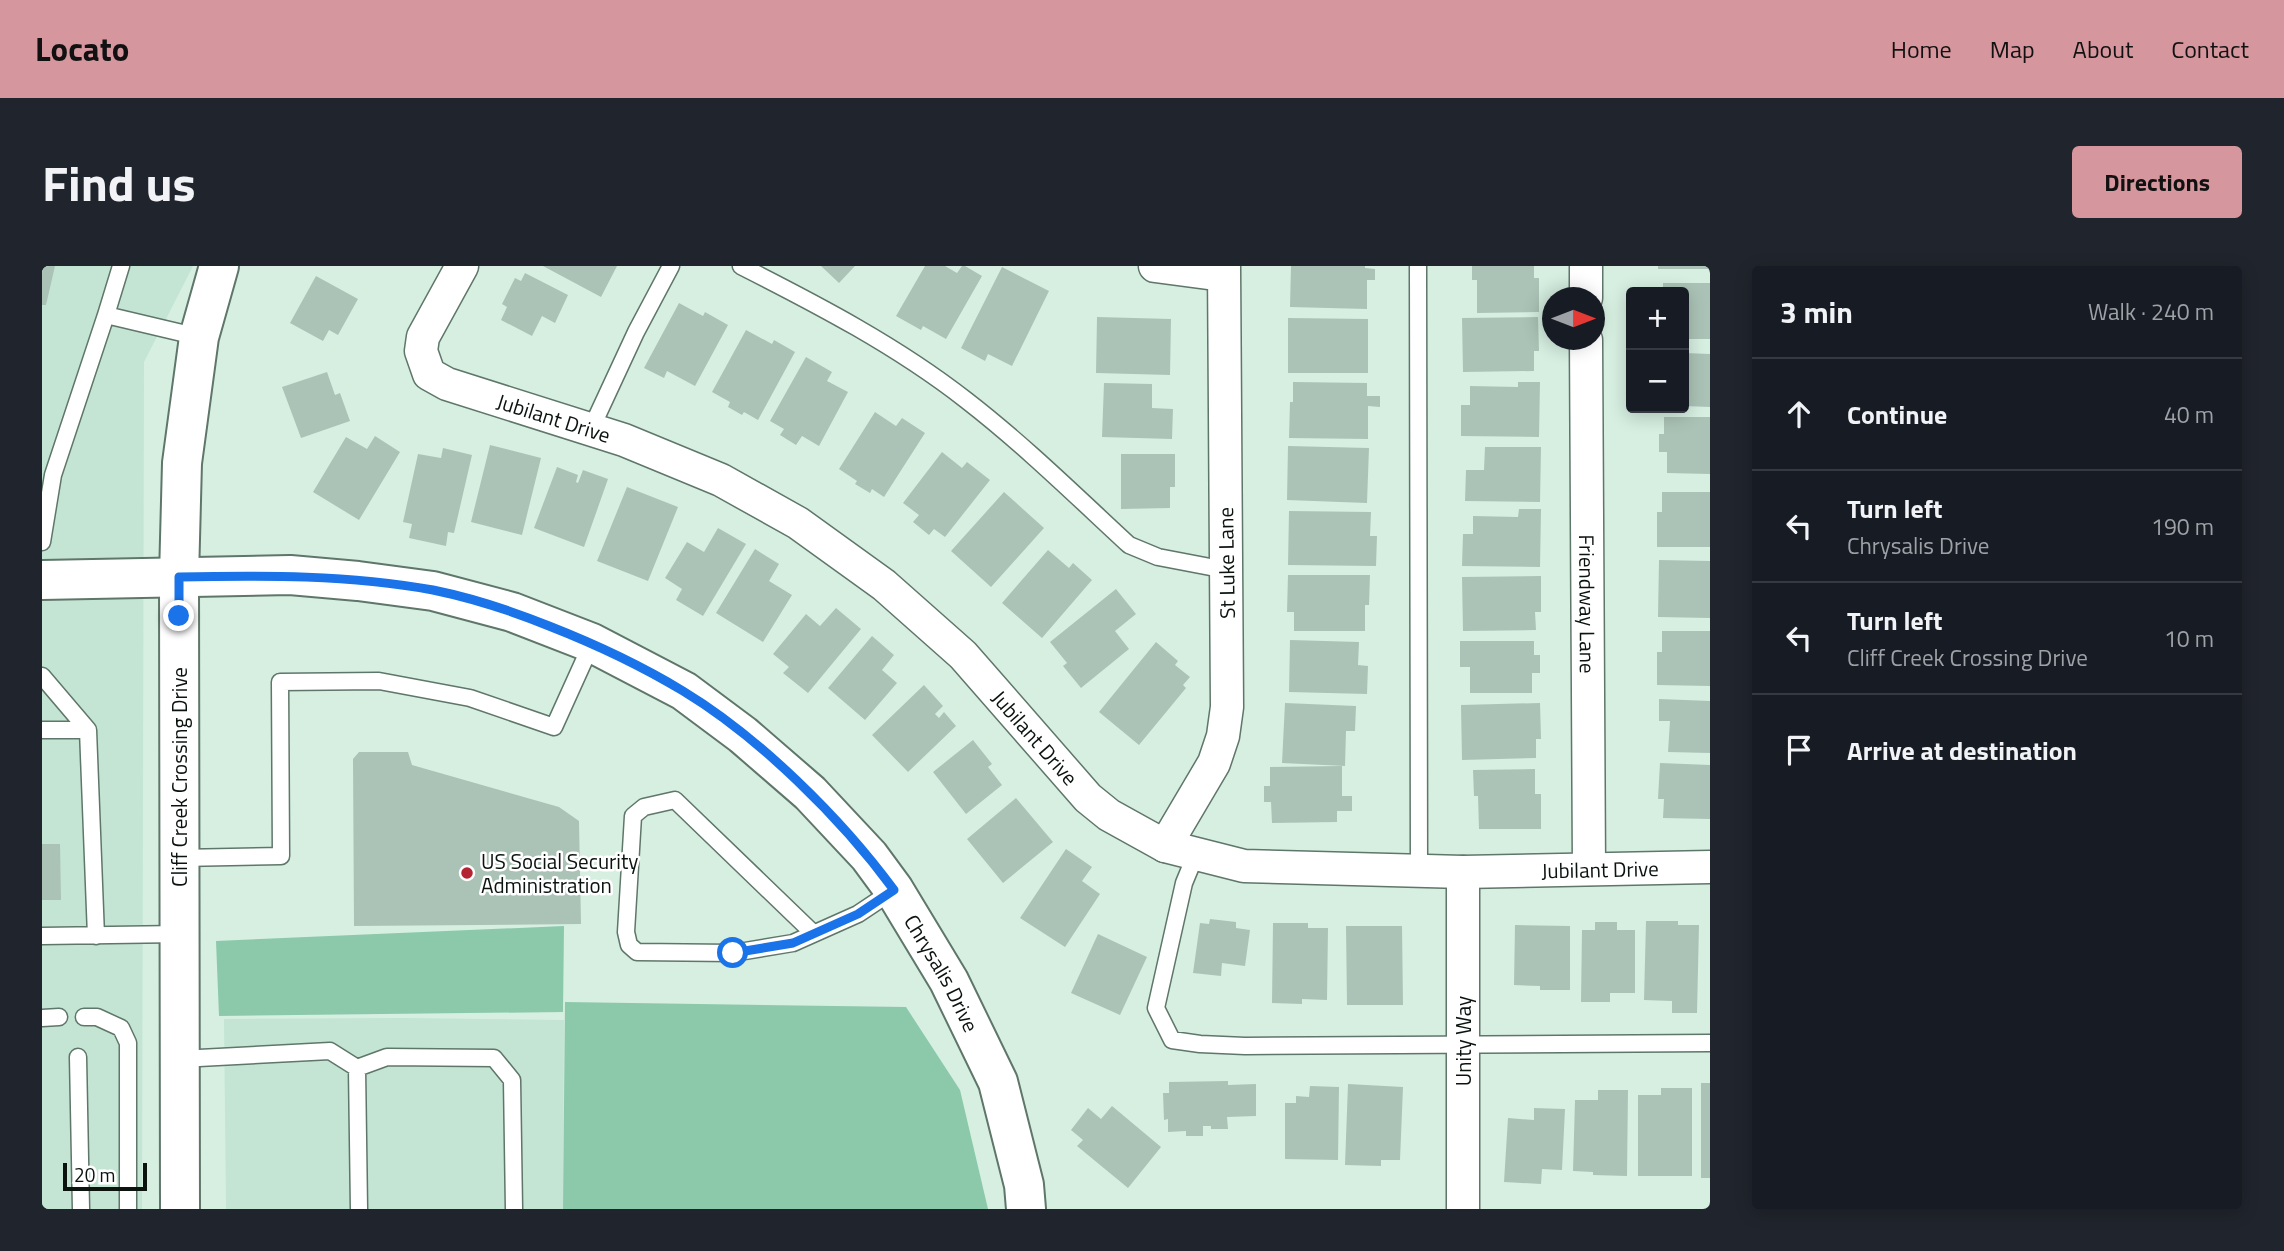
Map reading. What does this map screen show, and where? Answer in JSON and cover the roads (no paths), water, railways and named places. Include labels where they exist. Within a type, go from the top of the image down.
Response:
[{"type":"street","name":"Cliff Creek Crossing Drive","points":[[180,1209],[179,577],[182,463],[199,337],[219,266]]},
{"type":"street","name":"Jubilant Drive","points":[[461,266],[423,337],[421,351],[429,374],[446,384],[624,440],[721,480],[798,523],[873,577],[963,655],[1088,798],[1109,815],[1165,846],[1244,866],[1463,872],[1710,867]]},
{"type":"street","points":[[1155,266],[1223,271]]},
{"type":"street","points":[[1586,266],[1586,287]]},
{"type":"street","name":"St Luke Lane","points":[[1165,846],[1214,763],[1223,736],[1227,707],[1223,271]]},
{"type":"street","name":"Friendway Lane","points":[[1586,350],[1589,870]]},
{"type":"street","name":"Chrysalis Drive","points":[[42,580],[290,575],[433,590],[512,611],[592,643],[684,691],[743,735],[810,793],[869,856],[894,890],[949,981],[998,1082],[1024,1185],[1026,1209]]},
{"type":"street","name":"Unity Way","points":[[1463,872],[1463,1209]]},
{"type":"lane","points":[[42,542],[53,475],[121,266]]},
{"type":"lane","points":[[591,429],[636,332],[671,266]]},
{"type":"lane","points":[[741,266],[840,318],[966,399],[1129,545],[1158,556],[1226,570]]},
{"type":"lane","points":[[1418,266],[1419,871]]},
{"type":"lane","points":[[106,315],[199,337]]},
{"type":"lane","points":[[180,858],[281,856],[280,682],[379,681],[470,698],[554,727],[592,643]]},
{"type":"lane","points":[[42,676],[88,730],[96,936]]},
{"type":"lane","points":[[42,730],[88,730]]},
{"type":"lane","points":[[813,933],[675,800],[644,807],[633,816],[626,932],[629,945],[637,952],[733,953],[793,943],[858,914],[894,890]]},
{"type":"lane","points":[[1196,855],[1184,883],[1156,1008],[1172,1040],[1245,1046],[1710,1043]]},
{"type":"lane","points":[[42,936],[180,934]]},
{"type":"lane","points":[[42,1018],[59,1017]]},
{"type":"lane","points":[[85,1017],[97,1017],[121,1028],[128,1043],[128,1209]]},
{"type":"lane","points":[[180,1059],[330,1051],[357,1068]]},
{"type":"lane","points":[[78,1057],[81,1209]]},
{"type":"lane","points":[[357,1068],[387,1057],[494,1058],[512,1080],[514,1209]]},
{"type":"lane","points":[[357,1068],[359,1209]]},
{"type":"place","name":"US Social Security Administration","points":[[467,873]]}]
